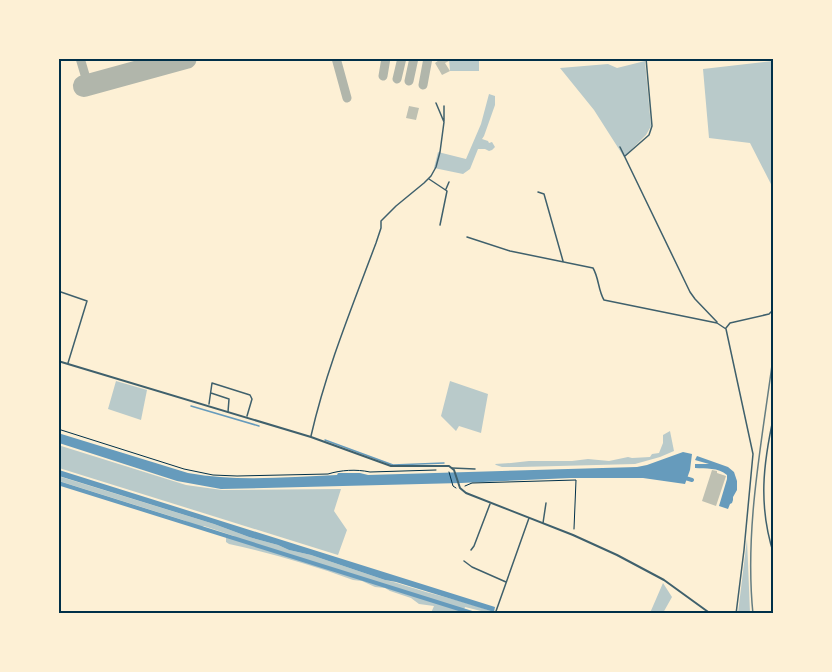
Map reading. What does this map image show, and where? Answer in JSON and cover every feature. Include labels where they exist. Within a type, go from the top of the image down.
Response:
[{"type":"street","points":[[625,157],[649,135],[652,126],[646,58]]},
{"type":"street","points":[[436,103],[444,122]]},
{"type":"street","points":[[311,437],[315,417],[337,349],[376,243],[381,221],[428,179],[436,167],[444,122],[444,106]]},
{"type":"street","points":[[620,147],[690,292],[717,323],[726,329]]},
{"type":"street","points":[[428,179],[445,190]]},
{"type":"street","points":[[440,225],[447,191],[445,190],[449,182]]},
{"type":"street","points":[[538,192],[544,194],[564,262]]},
{"type":"street","points":[[468,237],[510,250],[593,268],[597,275],[601,297],[604,300],[717,323]]},
{"type":"street","points":[[58,291],[87,301],[67,364]]},
{"type":"street","points":[[736,614],[746,539],[753,454],[726,329],[730,323],[768,314],[774,300]]},
{"type":"street","points":[[58,361],[311,437],[391,466],[444,466],[451,469],[475,469]]},
{"type":"street","points":[[209,406],[212,383],[250,395],[252,399],[247,417]]},
{"type":"street","points":[[210,393],[229,399],[228,412]]},
{"type":"street","points":[[774,415],[765,464],[763,495],[766,523],[774,555]]},
{"type":"street","points":[[451,469],[459,487],[466,493],[591,543],[657,576],[711,614]]},
{"type":"street","points":[[543,524],[546,503]]},
{"type":"street","points":[[471,550],[490,504]]},
{"type":"street","points":[[496,613],[529,518]]},
{"type":"street","points":[[464,561],[472,567],[507,582]]},
{"type":"path","points":[[58,429],[184,469],[213,475],[419,471]]},
{"type":"path","points":[[451,469],[453,486]]},
{"type":"path","points":[[459,487],[472,483],[576,480],[574,531]]},
{"type":"shaded area","points":[[449,59],[479,59],[479,71],[450,71]]},
{"type":"shaded area","points":[[645,61],[651,126],[646,135],[624,157],[594,110],[560,68],[608,64],[617,68]]},
{"type":"shaded area","points":[[774,61],[773,188],[750,143],[709,138],[703,69]]},
{"type":"shaded area","points":[[489,94],[495,96],[495,105],[482,139],[489,143],[492,142],[495,147],[489,151],[478,149],[470,169],[463,174],[434,168],[438,152],[466,159],[481,124]]},
{"type":"shaded area","points":[[116,381],[147,390],[141,420],[108,409]]},
{"type":"shaded area","points":[[450,381],[488,394],[481,433],[459,426],[456,431],[441,416]]},
{"type":"shaded area","points":[[670,431],[674,451],[635,464],[502,467],[495,464],[588,459],[609,461],[628,457],[650,457],[652,454],[659,453],[663,435]]},
{"type":"shaded area","points":[[58,445],[186,485],[222,490],[341,489],[334,511],[347,530],[338,555],[59,468]]},
{"type":"shaded area","points":[[58,476],[385,580],[494,612],[489,613],[465,607],[463,613],[431,613],[434,606],[419,604],[411,598],[385,588],[375,587],[307,564],[229,544],[226,542],[226,537],[233,539],[234,536],[204,526],[195,528],[183,520],[59,481]]},
{"type":"shaded area","points":[[747,539],[750,613],[738,613]]},
{"type":"shaded area","points":[[663,583],[672,597],[663,613],[650,613]]},
{"type":"water","points":[[58,433],[188,473],[243,478],[281,478],[337,475],[338,473],[368,475],[637,467],[683,452],[692,454],[685,484],[643,478],[571,478],[221,489],[177,481],[59,443]]},
{"type":"water","points":[[697,456],[728,467],[734,472],[737,490],[728,509],[719,506],[727,475],[716,470],[695,468],[695,464],[709,464],[695,460]]},
{"type":"water","points":[[59,470],[495,607],[494,612],[289,550],[59,476]]},
{"type":"building","points":[[442,58],[451,60],[445,63],[450,71],[442,75],[435,63]]},
{"type":"building","points":[[409,106],[419,108],[416,120],[406,118]]},
{"type":"building","points":[[712,470],[726,476],[716,506],[702,501]]},
{"type":"waterway","points":[[191,406],[259,426]]},
{"type":"waterway","points":[[325,440],[393,465],[444,463]]},
{"type":"waterway","points":[[682,477],[692,480]]},
{"type":"waterway","points":[[58,483],[475,614]]},
{"type":"taxiway","points":[[80,58],[88,85]]},
{"type":"taxiway","points":[[336,58],[347,98]]},
{"type":"taxiway","points":[[383,76],[386,58]]},
{"type":"taxiway","points":[[397,79],[402,58]]},
{"type":"taxiway","points":[[409,81],[414,58]]},
{"type":"taxiway","points":[[423,85],[428,58]]},
{"type":"runway","points":[[84,86],[186,58]]},
{"type":"railway","points":[[753,614],[751,581],[753,515],[774,350]]}]
